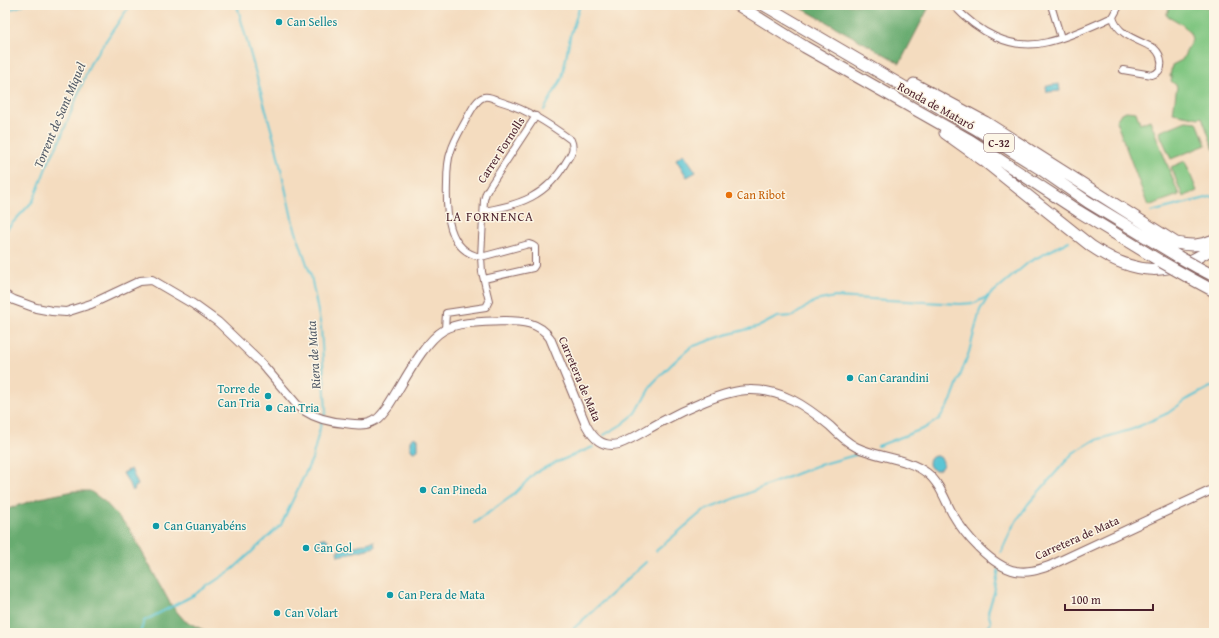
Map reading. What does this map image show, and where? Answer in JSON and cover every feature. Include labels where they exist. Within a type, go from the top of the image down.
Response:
[{"type":"highway","name":"Ronda de Mataró","points":[[738,5],[806,47],[971,141],[1078,211],[1160,261],[1214,291]]},
{"type":"highway","name":"Ronda de Mataró","points":[[764,5],[978,130],[1039,168],[1088,202],[1179,257],[1214,276]]},
{"type":"highway","points":[[815,35],[854,52],[985,122],[1176,243],[1189,246],[1200,245],[1214,240]]},
{"type":"highway","points":[[918,111],[1091,246],[1118,262],[1141,269],[1156,270],[1181,265],[1214,247]]},
{"type":"street","points":[[953,5],[958,11],[983,31],[1006,42],[1018,44],[1047,43],[1113,17]]},
{"type":"street","points":[[958,11],[963,5]]},
{"type":"street","points":[[1051,5],[1061,38]]},
{"type":"street","points":[[1123,70],[1152,76],[1160,69],[1161,59],[1158,51],[1154,48],[1121,32],[1116,27],[1113,17],[1117,6],[1127,5]]},
{"type":"street","points":[[484,211],[519,204],[549,185],[561,172],[574,145],[571,140],[536,116],[507,103],[488,97],[483,97],[472,109],[451,150],[447,173],[447,208],[451,229],[460,246],[474,255],[481,256],[529,244],[535,247],[535,265],[533,268],[484,279]]},
{"type":"street","name":"Carrer Fornolls","points":[[445,329],[446,313],[486,307],[488,304],[489,301],[482,272],[481,256],[484,200],[486,193],[536,116]]},
{"type":"street","name":"Carretera de Mata","points":[[5,295],[36,308],[66,312],[91,304],[140,281],[152,280],[193,304],[218,322],[262,364],[298,406],[315,417],[333,422],[358,425],[373,422],[384,412],[414,364],[435,336],[445,329],[456,325],[472,323],[514,321],[531,323],[546,333],[554,346],[589,430],[600,442],[607,445],[619,444],[672,416],[731,393],[760,390],[791,398],[807,408],[855,446],[870,453],[911,464],[927,473],[937,485],[965,532],[980,548],[997,562],[1015,570],[1032,571],[1048,566],[1214,489]]},
{"type":"green space","points":[[796,5],[930,5],[900,63]]},
{"type":"green space","points":[[1171,5],[1199,5],[1214,9],[1214,150],[1202,117],[1199,118],[1173,113],[1177,86],[1171,81],[1172,77],[1170,77],[1172,65],[1182,60],[1192,40],[1189,31],[1186,28],[1166,15]]},
{"type":"green space","points":[[1126,111],[1136,112],[1140,124],[1150,120],[1179,195],[1148,206],[1116,121],[1121,113]]},
{"type":"green space","points":[[1186,121],[1197,122],[1206,145],[1171,159],[1159,132]]},
{"type":"green space","points":[[1185,161],[1197,191],[1183,197],[1171,167]]},
{"type":"green space","points":[[74,491],[90,491],[104,501],[129,528],[171,605],[185,621],[210,633],[5,633],[5,510],[40,498]]},
{"type":"water","points":[[1059,84],[1060,91],[1047,92],[1046,86]]},
{"type":"water","points":[[684,154],[696,172],[687,177],[676,159]]},
{"type":"water","points":[[413,437],[418,439],[418,450],[414,452],[410,447],[410,441]]},
{"type":"water","points":[[936,456],[941,458],[943,463],[941,468],[936,470],[931,468],[929,463],[931,458]]},
{"type":"water","points":[[131,469],[138,485],[133,491],[123,473]]},
{"type":"water","points":[[322,538],[326,538],[328,539],[328,547],[322,548],[319,545],[319,541]]},
{"type":"water","points":[[374,541],[375,547],[338,556],[337,551]]},
{"type":"waterway","points":[[5,11],[23,5]]},
{"type":"waterway","name":"Torrent de Sant Miquel","points":[[5,231],[33,201],[47,165],[60,140],[90,64],[130,5]]},
{"type":"waterway","name":"Riera de Mata","points":[[237,5],[276,147],[293,223],[311,276],[321,327],[326,411],[324,416]]},
{"type":"waterway","points":[[544,110],[562,78],[570,37],[580,5]]},
{"type":"waterway","points":[[1151,212],[1214,196]]},
{"type":"waterway","points":[[604,435],[621,425],[636,413],[652,384],[691,347],[725,335],[760,326],[777,317],[793,316],[815,301],[835,297],[960,304],[975,303],[990,295],[1029,262],[1069,241]]},
{"type":"waterway","points":[[878,446],[925,428],[939,419],[951,401],[969,352],[980,310],[989,296]]},
{"type":"waterway","points":[[1001,552],[1013,526],[1028,504],[1073,453],[1093,441],[1133,429],[1168,413],[1186,400],[1214,385]]},
{"type":"waterway","name":"Riera de Mata","points":[[140,633],[144,621],[194,595],[233,569],[281,525],[312,459],[322,420]]},
{"type":"waterway","points":[[474,523],[512,496],[535,473],[593,447]]},
{"type":"waterway","points":[[656,551],[703,511],[816,466],[859,454]]},
{"type":"waterway","points":[[571,633],[573,629],[646,562]]},
{"type":"waterway","points":[[983,633],[991,623],[988,612],[994,593],[999,568]]},
{"type":"place","name":"Can Selles","points":[[279,22]]},
{"type":"place","name":"Can Ribot","points":[[729,195]]},
{"type":"place","name":"Can Carandini","points":[[850,378]]},
{"type":"place","name":"Torre de Can Tria","points":[[268,396]]},
{"type":"place","name":"Can Tria","points":[[269,408]]},
{"type":"place","name":"Can Pineda","points":[[423,490]]},
{"type":"place","name":"Can Guanyabéns","points":[[156,526]]},
{"type":"place","name":"Can Gol","points":[[306,548]]},
{"type":"place","name":"Can Pera de Mata","points":[[390,595]]},
{"type":"place","name":"Can Volart","points":[[277,613]]},
{"type":"district","name":"LA FORNENCA","points":[[490,216]]}]
